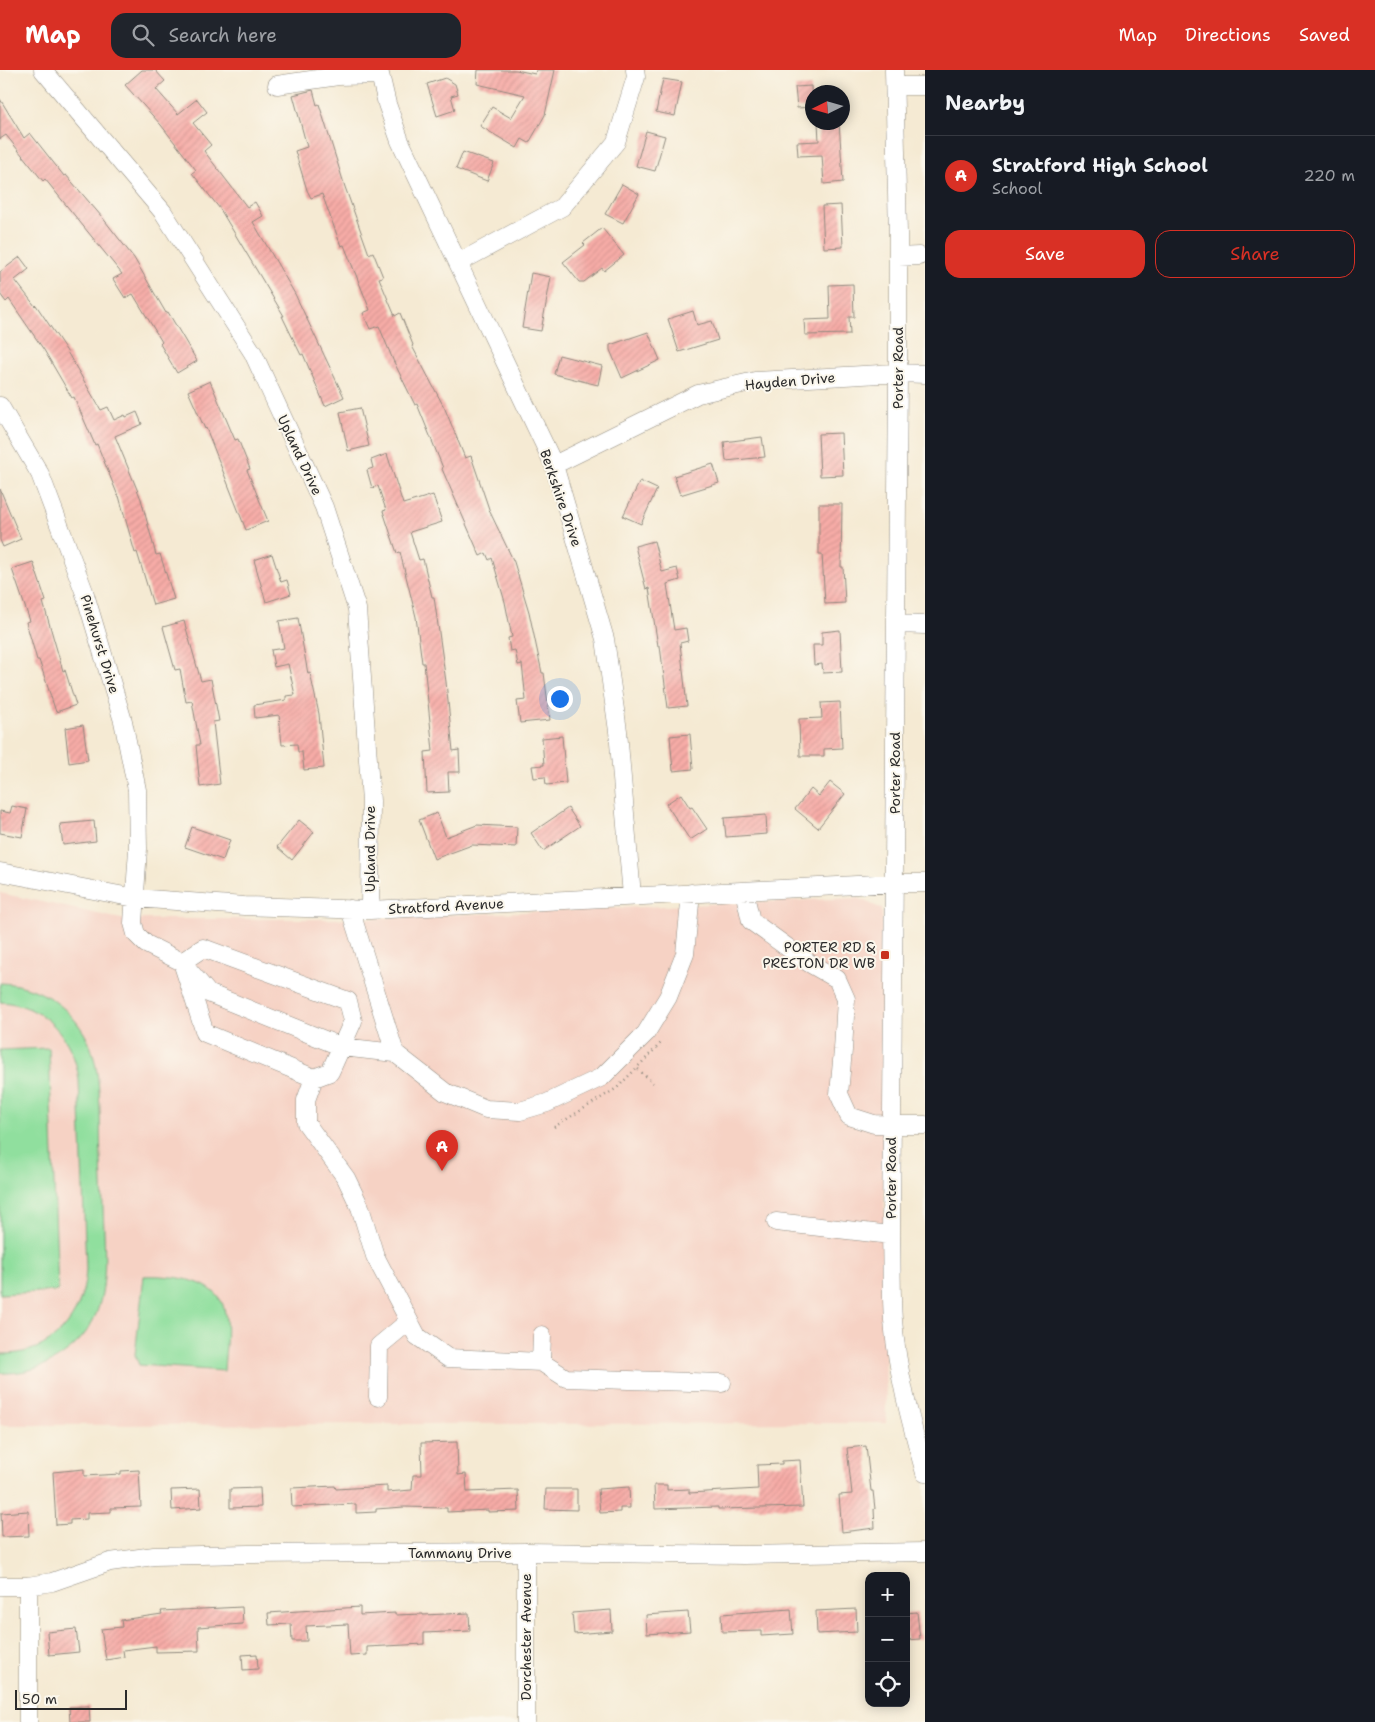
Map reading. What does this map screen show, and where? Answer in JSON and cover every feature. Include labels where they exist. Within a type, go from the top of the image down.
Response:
[{"type":"street","name":"Upland Drive","points":[[43,70],[163,212],[174,229],[253,353],[324,507],[357,609],[371,801],[370,910]]},
{"type":"street","points":[[458,263],[562,207],[616,142],[636,77],[635,70]]},
{"type":"street","points":[[278,86],[338,76],[380,73]]},
{"type":"street","name":"Berkshire Drive","points":[[380,73],[387,104],[400,141],[554,466],[606,639],[618,731],[632,896]]},
{"type":"street","points":[[894,78],[925,86]]},
{"type":"street","name":"Porter Road","points":[[894,78],[898,257],[898,373],[891,1236],[893,1320],[910,1419],[925,1473]]},
{"type":"street","points":[[898,257],[923,257]]},
{"type":"street","name":"Hayden Drive","points":[[554,466],[698,394],[755,381],[898,373],[925,374]]},
{"type":"street","name":"Pinehurst Drive","points":[[0,406],[40,474],[84,591],[123,721],[137,790],[138,848],[133,923],[136,934],[146,944],[182,962]]},
{"type":"street","points":[[896,624],[925,625]]},
{"type":"street","name":"Stratford Avenue","points":[[0,872],[135,898],[244,906],[370,910],[925,883]]},
{"type":"street","points":[[744,891],[751,921],[810,963],[837,979],[846,999],[839,1094],[849,1116],[874,1124],[925,1125]]},
{"type":"street","points":[[182,962],[208,994],[342,1047],[395,1053],[445,1092],[486,1110],[520,1111],[547,1103],[602,1077],[646,1033],[668,997],[685,954],[691,893]]},
{"type":"street","points":[[350,909],[395,1053]]},
{"type":"street","points":[[203,948],[348,1001],[353,1021],[330,1072],[314,1078],[205,1033],[182,962],[203,948]]},
{"type":"street","points":[[314,1078],[306,1100],[306,1123],[346,1178],[360,1207],[375,1256],[417,1336],[448,1358],[542,1362],[566,1378],[722,1383]]},
{"type":"street","points":[[776,1222],[891,1236]]},
{"type":"street","points":[[378,1398],[380,1346],[409,1321]]},
{"type":"street","points":[[542,1335],[542,1362]]},
{"type":"street","name":"Tammany Drive","points":[[0,1586],[28,1586],[52,1582],[110,1562],[154,1556],[526,1552],[744,1555],[925,1552]]},
{"type":"street","name":"Dorchester Avenue","points":[[526,1552],[526,1722]]},
{"type":"street","points":[[28,1586],[28,1722]]},
{"type":"shaded area","points":[[0,893],[121,919],[358,919],[858,898],[882,909],[886,1423],[0,1425]]},
{"type":"green space","points":[[0,983],[13,984],[37,991],[59,1004],[77,1022],[90,1046],[98,1077],[105,1249],[105,1267],[100,1300],[95,1316],[87,1330],[76,1344],[54,1360],[40,1367],[8,1373],[0,1373],[0,1354],[19,1353],[50,1341],[62,1331],[72,1318],[84,1287],[86,1269],[79,1080],[76,1065],[71,1050],[63,1037],[43,1016],[16,1004],[0,1002]]},
{"type":"green space","points":[[49,1048],[58,1291],[0,1294],[0,1050]]},
{"type":"green space","points":[[144,1276],[165,1276],[189,1280],[210,1289],[218,1296],[223,1305],[226,1321],[227,1338],[224,1371],[139,1365],[135,1355]]},
{"type":"building","points":[[142,70],[155,70],[165,81],[156,89],[178,114],[197,99],[207,112],[193,123],[211,145],[204,151],[247,207],[255,202],[263,216],[253,222],[295,294],[344,397],[325,406],[303,354],[301,355],[282,316],[284,316],[220,209],[192,173],[196,170],[161,125],[125,85]]},
{"type":"building","points":[[478,70],[516,70],[535,74],[536,70],[555,70],[545,115],[529,143],[522,139],[517,148],[480,126],[492,107],[511,118],[525,95],[477,84]]},
{"type":"building","points":[[445,78],[455,84],[458,94],[451,96],[455,110],[437,116],[427,84]]},
{"type":"building","points":[[663,79],[682,82],[675,116],[656,112]]},
{"type":"building","points":[[805,86],[805,107],[797,108],[795,87]]},
{"type":"building","points":[[313,90],[369,254],[373,252],[383,277],[379,278],[389,302],[395,316],[400,313],[412,346],[445,409],[465,458],[471,456],[490,512],[514,562],[529,612],[542,673],[544,673],[550,720],[520,723],[517,701],[526,700],[522,664],[518,665],[515,650],[510,651],[508,638],[512,637],[505,602],[492,558],[489,560],[486,553],[480,556],[442,469],[417,404],[415,405],[393,360],[379,326],[370,329],[363,313],[370,310],[344,245],[341,246],[322,194],[311,198],[307,190],[295,151],[307,147],[293,95]]},
{"type":"building","points":[[0,99],[24,138],[30,133],[64,176],[66,175],[102,217],[134,258],[197,361],[177,373],[160,344],[162,342],[133,294],[125,298],[113,279],[122,274],[45,179],[43,181],[6,135],[0,139]]},
{"type":"building","points":[[818,130],[840,130],[843,182],[824,184],[822,155],[798,156],[797,142],[819,141]]},
{"type":"building","points":[[646,131],[665,136],[655,171],[636,166]]},
{"type":"building","points":[[463,152],[494,163],[487,181],[456,169]]},
{"type":"building","points":[[622,184],[639,194],[623,223],[605,214]]},
{"type":"building","points":[[841,205],[843,247],[824,248],[822,206]]},
{"type":"building","points":[[602,228],[624,255],[604,271],[602,268],[584,282],[579,282],[563,262],[585,245],[583,243]]},
{"type":"building","points":[[20,257],[29,269],[15,280],[36,305],[66,350],[101,410],[108,407],[114,420],[137,412],[142,424],[115,436],[141,499],[156,555],[160,554],[174,599],[153,605],[137,552],[135,553],[119,496],[74,397],[72,398],[44,350],[9,299],[6,302],[0,294],[0,272]]},
{"type":"building","points":[[531,273],[551,277],[541,331],[522,328]]},
{"type":"building","points":[[853,284],[854,317],[849,317],[850,334],[805,335],[804,320],[830,319],[829,285]]},
{"type":"building","points":[[693,311],[697,325],[712,321],[718,340],[679,352],[668,319]]},
{"type":"building","points":[[648,332],[660,360],[622,378],[610,350],[610,345]]},
{"type":"building","points":[[559,355],[602,366],[598,385],[554,374]]},
{"type":"building","points":[[210,381],[235,440],[238,439],[250,469],[247,470],[268,521],[246,530],[206,428],[188,391]]},
{"type":"building","points":[[360,408],[369,446],[348,451],[340,412]]},
{"type":"building","points":[[841,433],[843,475],[820,476],[818,434]]},
{"type":"building","points":[[762,437],[765,457],[726,461],[724,442]]},
{"type":"building","points":[[387,454],[403,504],[433,495],[442,522],[410,532],[419,560],[423,559],[432,597],[434,597],[446,682],[453,751],[459,750],[460,772],[448,772],[449,792],[427,793],[425,752],[433,751],[424,663],[422,663],[416,617],[400,552],[397,553],[383,511],[386,510],[378,486],[372,488],[367,470],[373,468],[371,460]]},
{"type":"building","points":[[713,464],[719,483],[680,495],[674,476]]},
{"type":"building","points":[[640,481],[657,489],[641,524],[623,516]]},
{"type":"building","points":[[0,489],[21,539],[3,547],[0,540]]},
{"type":"building","points":[[819,504],[842,504],[841,567],[843,567],[845,603],[825,604],[822,554],[819,554]]},
{"type":"building","points":[[654,541],[662,572],[677,568],[680,580],[667,584],[674,630],[686,628],[688,641],[680,643],[687,706],[668,708],[660,646],[658,646],[649,588],[646,589],[635,546]]},
{"type":"building","points":[[272,554],[281,582],[287,580],[291,594],[266,602],[254,560]]},
{"type":"building","points":[[33,562],[46,601],[43,602],[63,671],[65,670],[76,705],[56,712],[39,660],[37,660],[26,622],[30,621],[12,569]]},
{"type":"building","points":[[298,618],[308,674],[310,673],[319,714],[324,768],[304,770],[302,752],[298,752],[297,744],[282,745],[279,715],[255,718],[254,705],[286,700],[286,696],[295,695],[288,664],[274,667],[271,650],[284,648],[279,621]]},
{"type":"building","points":[[184,621],[201,681],[211,679],[219,721],[213,722],[220,784],[200,787],[196,745],[200,745],[192,701],[186,702],[180,669],[175,670],[163,627]]},
{"type":"building","points":[[840,630],[842,672],[823,673],[822,664],[814,665],[813,645],[822,645],[822,632]]},
{"type":"building","points":[[840,702],[842,748],[824,749],[824,756],[800,756],[799,719],[822,718],[821,703]]},
{"type":"building","points":[[83,725],[88,760],[69,763],[65,728]]},
{"type":"building","points":[[690,734],[693,769],[673,771],[670,736]]},
{"type":"building","points":[[562,736],[566,783],[546,785],[545,777],[534,778],[532,766],[544,765],[542,738]]},
{"type":"building","points":[[830,782],[845,794],[818,828],[795,809],[811,789],[819,796]]},
{"type":"building","points":[[681,794],[707,829],[690,840],[666,804]]},
{"type":"building","points":[[12,806],[27,809],[22,837],[0,833],[0,811],[10,813]]},
{"type":"building","points":[[568,808],[580,826],[543,851],[531,833]]},
{"type":"building","points":[[437,813],[446,837],[477,825],[517,827],[516,847],[472,845],[434,859],[419,820]]},
{"type":"building","points":[[766,815],[767,834],[726,837],[724,818]]},
{"type":"building","points":[[299,820],[314,832],[292,860],[277,847]]},
{"type":"building","points":[[94,821],[96,841],[63,845],[60,824]]},
{"type":"building","points":[[192,827],[230,840],[223,860],[185,847]]},
{"type":"building","points":[[457,1442],[458,1475],[466,1474],[467,1492],[518,1490],[519,1511],[447,1512],[447,1508],[404,1507],[356,1513],[356,1504],[292,1507],[291,1488],[335,1486],[336,1489],[387,1486],[387,1492],[412,1490],[413,1475],[422,1475],[421,1443]]},
{"type":"building","points":[[866,1446],[875,1509],[875,1528],[842,1532],[839,1495],[852,1494],[847,1448]]},
{"type":"building","points":[[800,1460],[803,1507],[655,1509],[654,1485],[667,1485],[667,1490],[689,1489],[689,1493],[758,1489],[757,1465],[782,1464],[782,1461]]},
{"type":"building","points":[[84,1469],[84,1476],[121,1474],[121,1471],[139,1470],[141,1507],[111,1508],[111,1512],[87,1513],[87,1519],[70,1520],[70,1524],[56,1525],[53,1472]]},
{"type":"building","points":[[629,1487],[630,1508],[620,1508],[620,1512],[600,1513],[598,1489]]},
{"type":"building","points":[[260,1488],[261,1507],[230,1508],[230,1489]]},
{"type":"building","points":[[200,1489],[201,1508],[172,1510],[171,1490]]},
{"type":"building","points":[[546,1489],[577,1489],[577,1510],[545,1509]]},
{"type":"building","points":[[28,1511],[29,1536],[2,1537],[1,1513]]},
{"type":"building","points":[[242,1607],[243,1624],[198,1627],[199,1651],[156,1652],[156,1646],[123,1650],[124,1657],[106,1660],[101,1629],[122,1627],[121,1620],[162,1614],[161,1611]]},
{"type":"building","points":[[360,1607],[360,1615],[469,1613],[470,1631],[424,1633],[424,1644],[367,1647],[367,1655],[350,1656],[348,1624],[306,1626],[307,1641],[292,1641],[291,1624],[269,1625],[268,1613]]},
{"type":"building","points":[[791,1609],[793,1634],[761,1636],[761,1631],[722,1632],[721,1614]]},
{"type":"building","points":[[856,1609],[857,1632],[817,1634],[816,1611]]},
{"type":"building","points":[[611,1610],[612,1631],[574,1634],[572,1613]]},
{"type":"building","points":[[688,1612],[690,1631],[647,1634],[646,1615]]},
{"type":"building","points":[[917,1612],[920,1639],[910,1640],[910,1613]]},
{"type":"building","points":[[76,1629],[79,1652],[49,1655],[47,1632]]},
{"type":"building","points":[[257,1654],[258,1669],[243,1670],[242,1655]]},
{"type":"building","points":[[89,1706],[90,1722],[70,1722],[69,1707]]},
{"type":"place","name":"PORTER RD & PRESTON DR WB","points":[[885,955]]},
{"type":"place","name":"Stratford High School","points":[[442,1171]]}]
